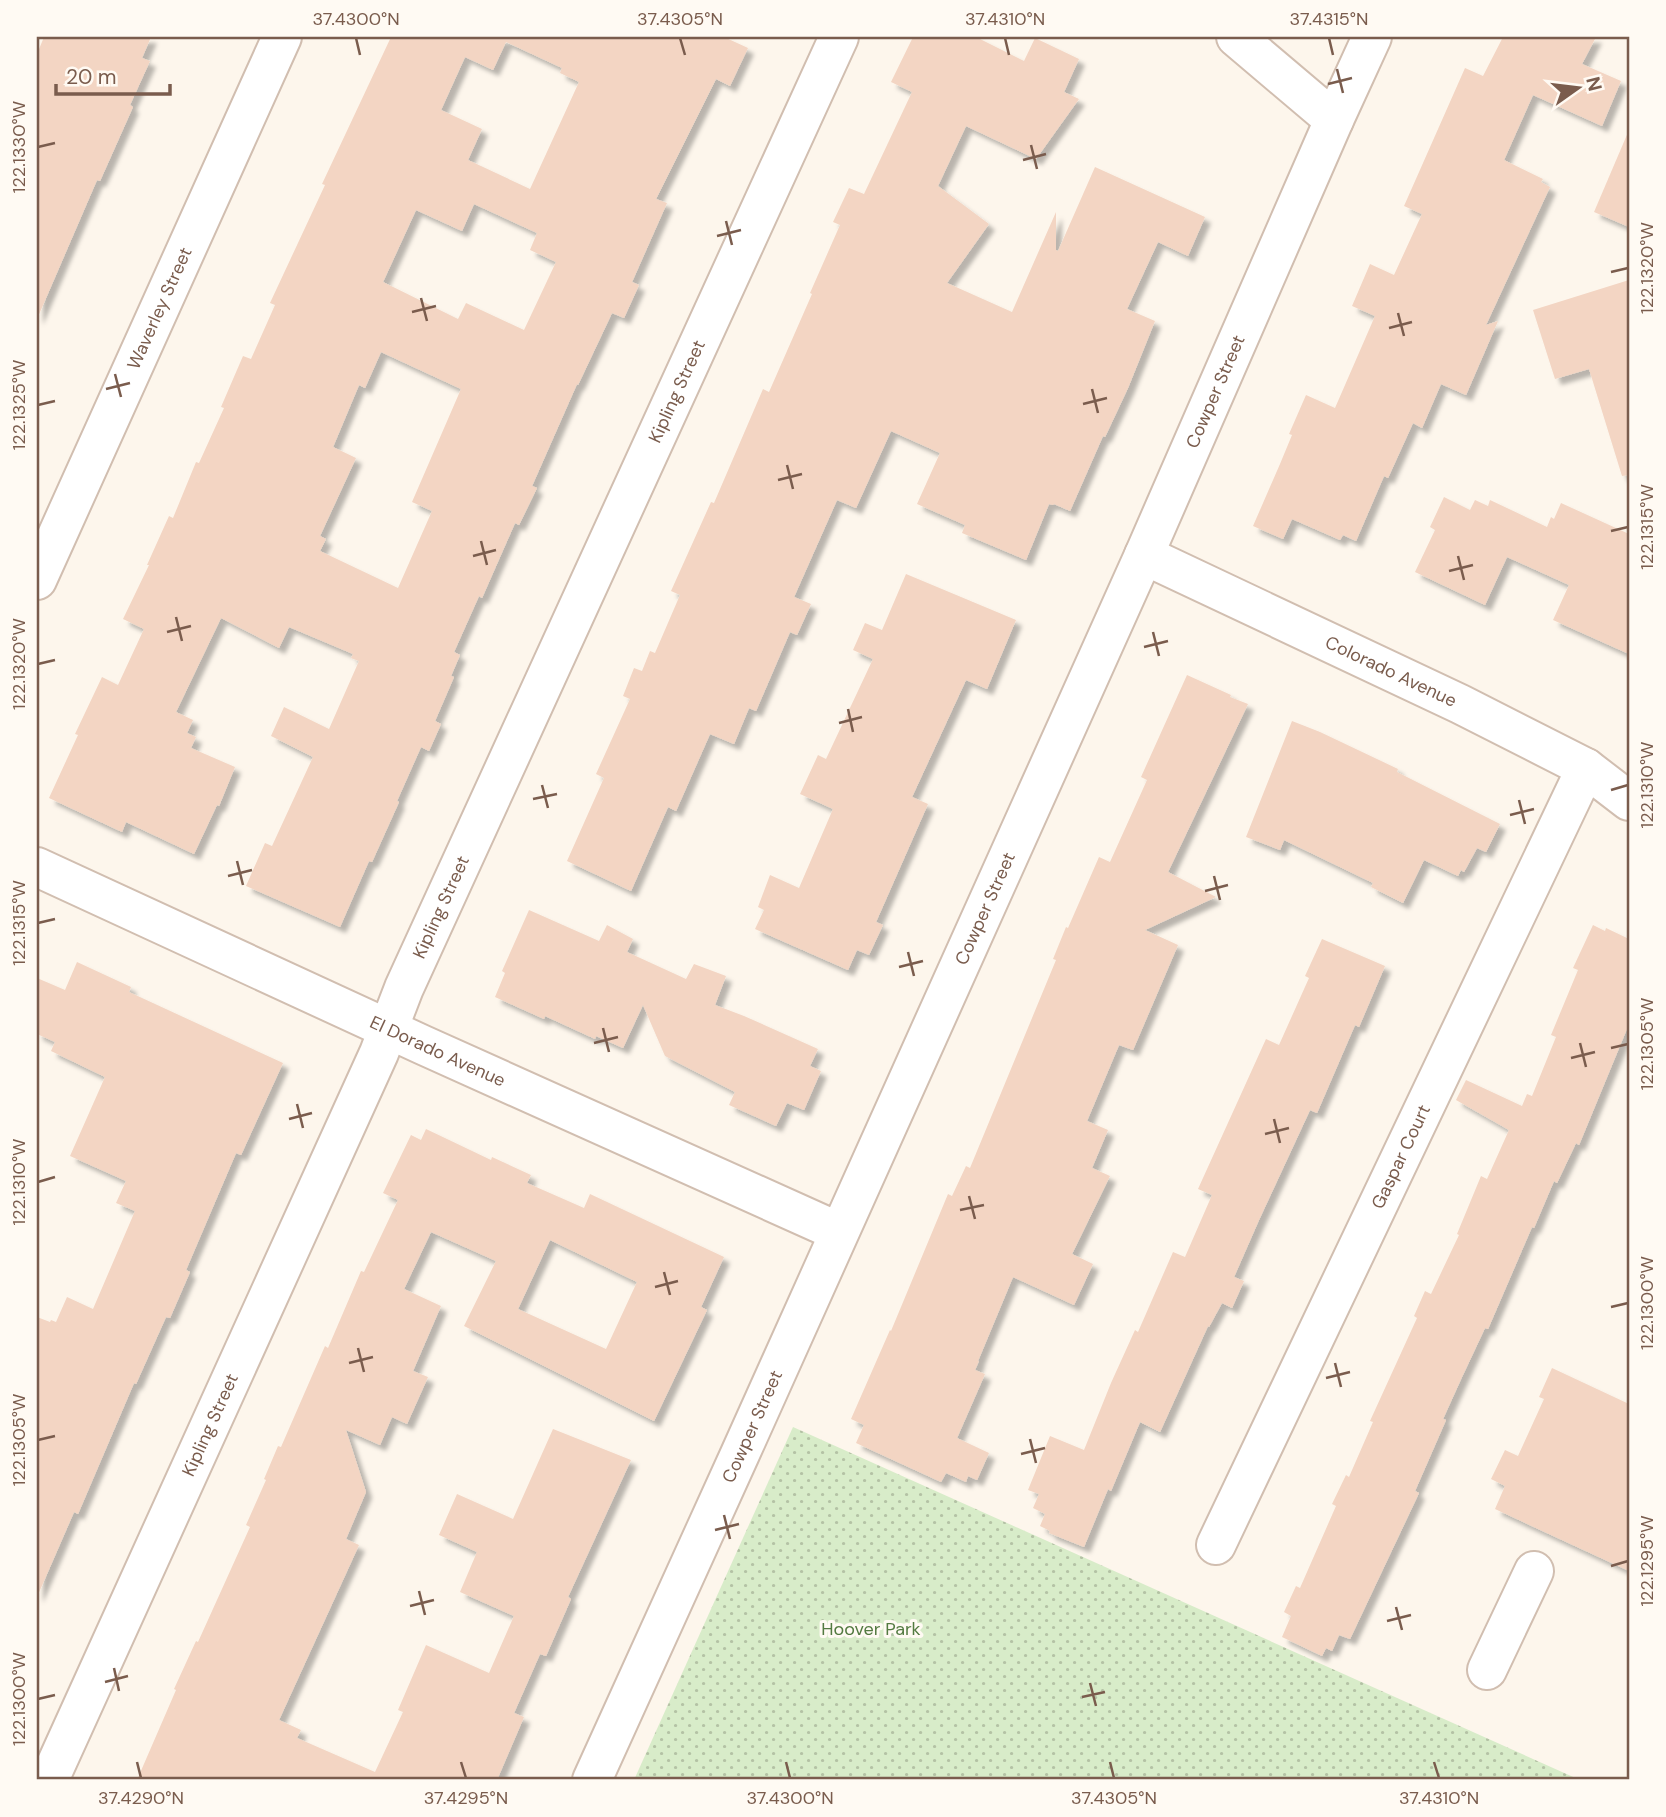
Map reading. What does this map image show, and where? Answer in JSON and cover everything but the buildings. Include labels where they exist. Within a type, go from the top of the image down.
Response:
[{"type":"street","name":"Waverley Street","points":[[37,580],[282,37]]},
{"type":"street","name":"Kipling Street","points":[[48,1780],[388,1029],[404,988],[839,37]]},
{"type":"street","points":[[1236,37],[1334,120]]},
{"type":"street","name":"Cowper Street","points":[[592,1780],[1144,555],[1372,37]]},
{"type":"street","name":"Colorado Avenue","points":[[1144,555],[1460,704],[1586,768],[1629,802]]},
{"type":"street","name":"Gaspar Court","points":[[1216,1545],[1586,768]]},
{"type":"street","name":"El Dorado Avenue","points":[[37,867],[839,1232]]},
{"type":"street","points":[[1487,1670],[1534,1571]]},
{"type":"green space","name":"Hoover Park","points":[[793,1427],[1580,1780],[634,1780]]}]
